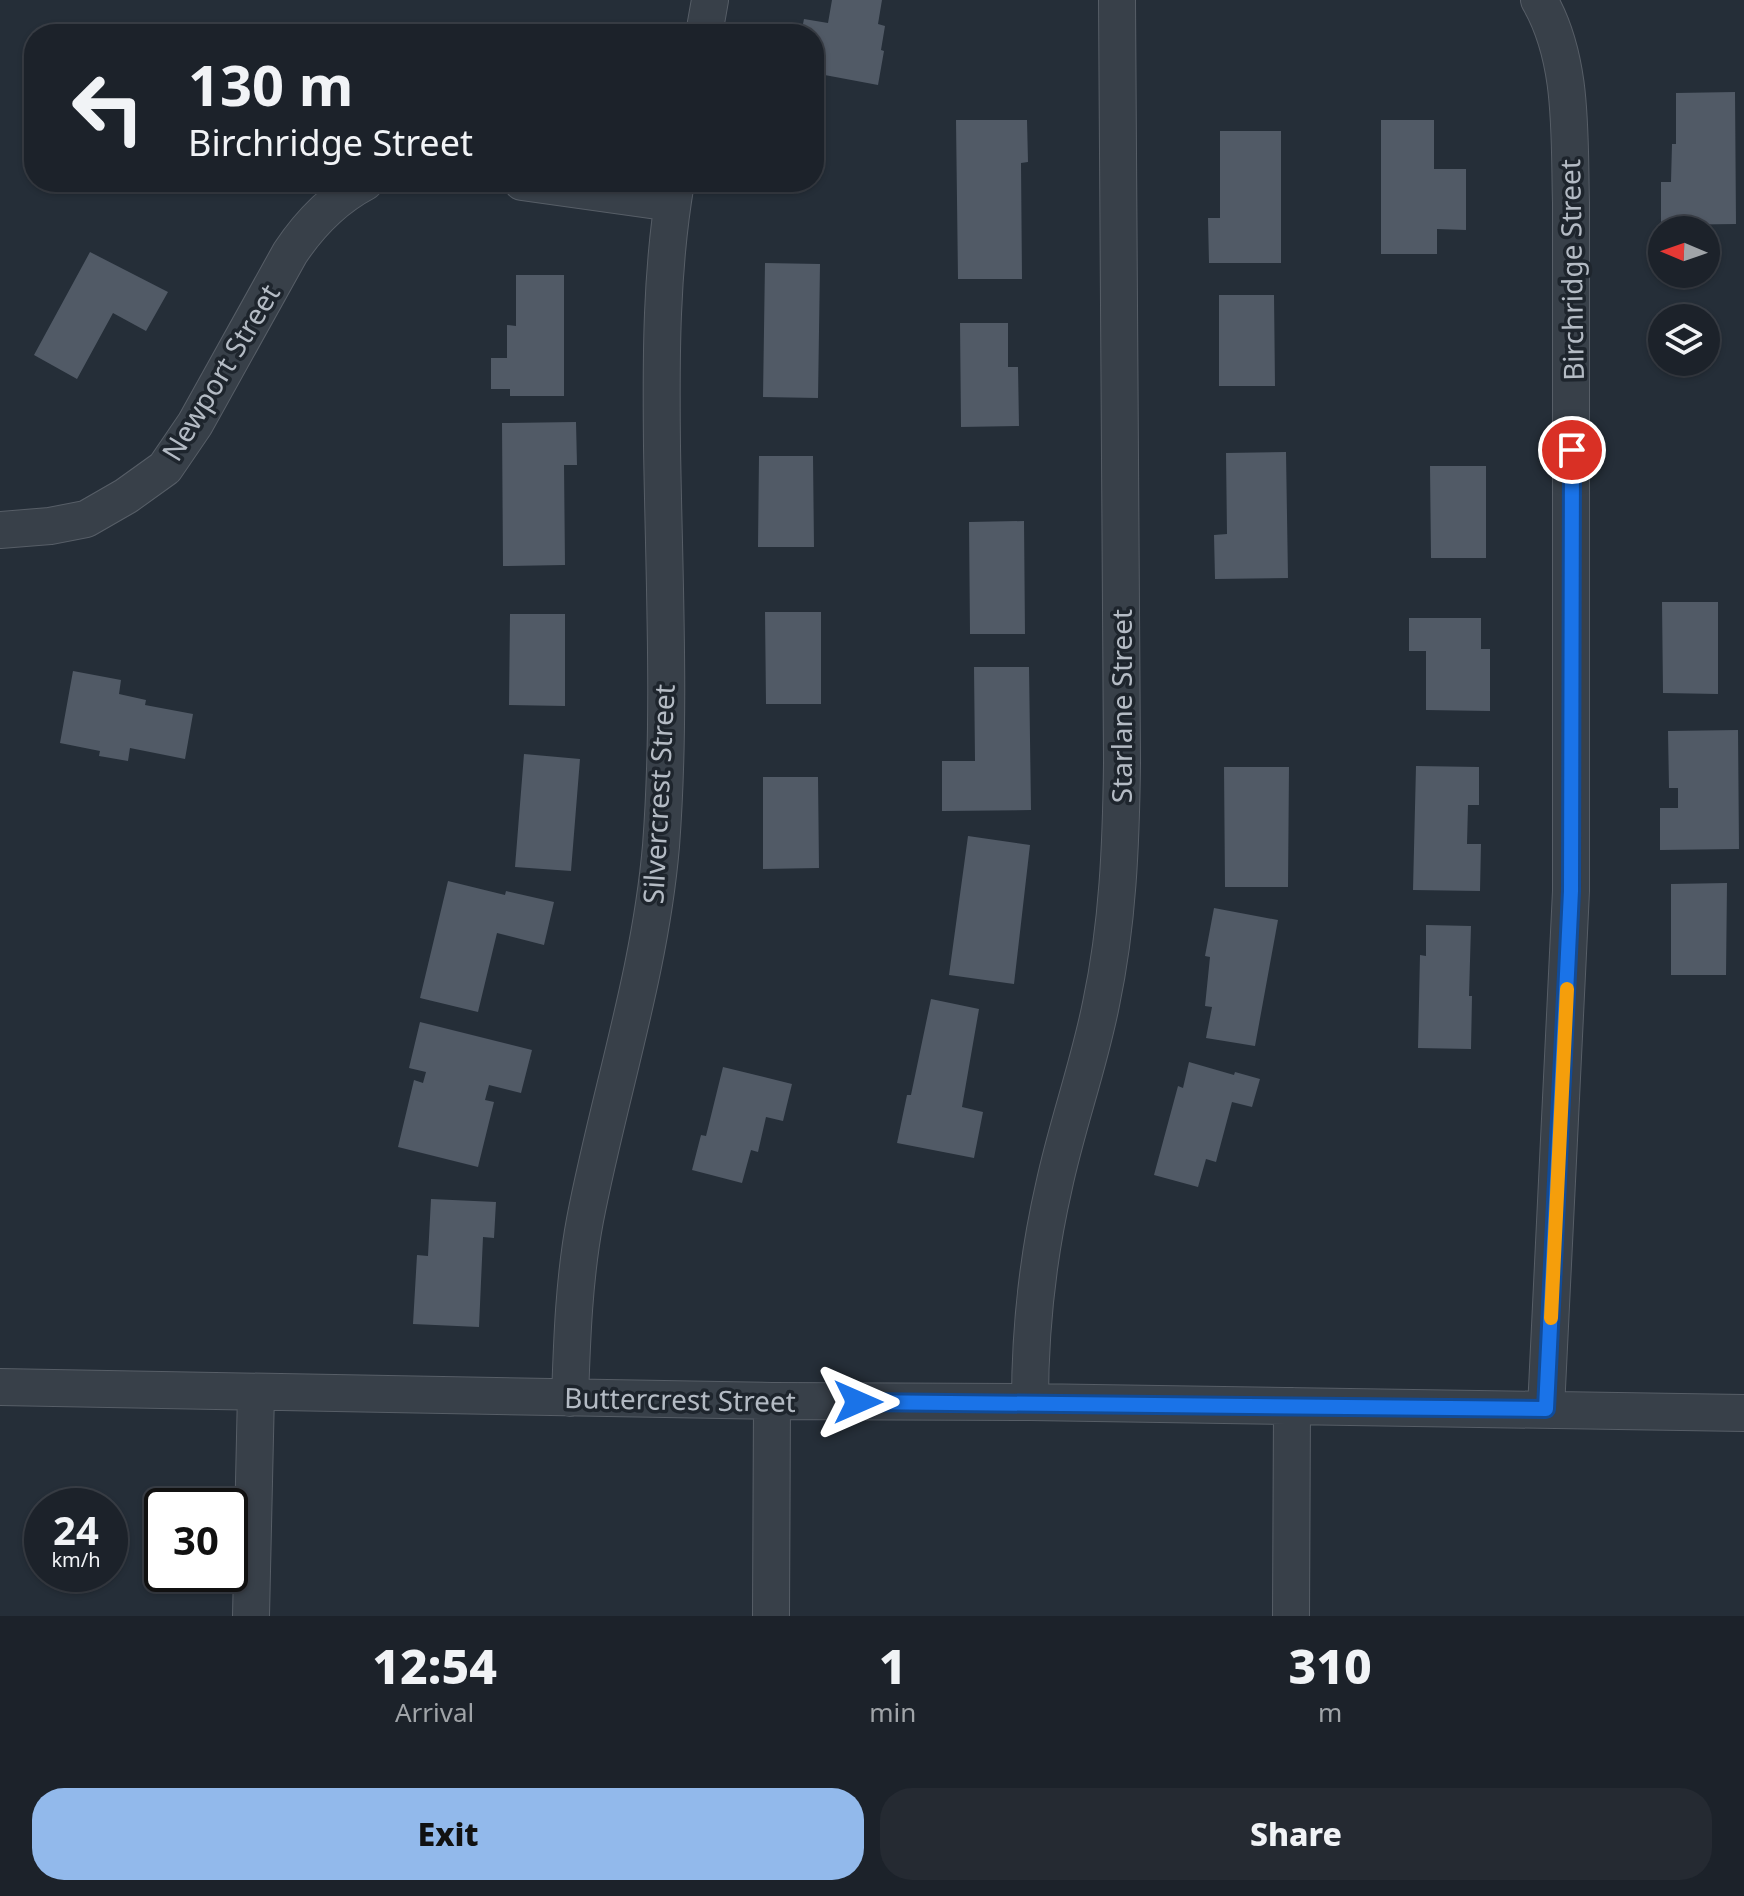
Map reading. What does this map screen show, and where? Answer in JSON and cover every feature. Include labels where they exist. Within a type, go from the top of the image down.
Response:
[{"type":"street","points":[[706,24],[710,0]]},
{"type":"street","name":"Starlane Street","points":[[1030,1402],[1034,1315],[1042,1251],[1054,1186],[1101,1005],[1115,925],[1120,867],[1117,0]]},
{"type":"street","name":"Birchridge Street","points":[[1539,0],[1546,12],[1564,72],[1568,105],[1571,234],[1571,891],[1546,1409]]},
{"type":"street","name":"Newport Street","points":[[0,530],[86,519],[165,468],[195,424],[302,234],[347,192]]},
{"type":"street","name":"Silvercrest Street","points":[[570,1398],[573,1327],[584,1223],[648,950],[661,845],[665,731],[661,395],[664,287],[674,192]]},
{"type":"street","name":"Buttercrest Street","points":[[0,1387],[570,1398],[1744,1413]]},
{"type":"street","points":[[251,1616],[256,1392]]},
{"type":"street","points":[[771,1616],[772,1401]]},
{"type":"street","points":[[1291,1616],[1292,1406]]},
{"type":"building","points":[[832,0],[882,0],[878,24],[885,26],[881,50],[884,51],[878,85],[824,75],[824,24],[803,24],[804,19],[828,23]]},
{"type":"building","points":[[1735,92],[1736,224],[1720,224],[1720,216],[1661,216],[1661,182],[1671,182],[1672,144],[1676,144],[1676,93]]},
{"type":"building","points":[[956,120],[1027,120],[1028,162],[1021,163],[1022,279],[958,279]]},
{"type":"building","points":[[1381,120],[1434,120],[1434,169],[1466,169],[1466,230],[1437,229],[1437,254],[1381,254]]},
{"type":"building","points":[[1220,131],[1281,131],[1281,263],[1209,263],[1208,218],[1220,218]]},
{"type":"building","points":[[90,252],[168,292],[146,331],[113,313],[77,379],[34,355]]},
{"type":"building","points":[[765,263],[820,264],[818,398],[763,397]]},
{"type":"building","points":[[516,275],[564,275],[564,396],[510,396],[510,389],[491,389],[491,358],[507,358],[507,325],[516,326]]},
{"type":"building","points":[[1219,295],[1274,295],[1275,386],[1219,386]]},
{"type":"building","points":[[960,323],[1008,323],[1008,367],[1018,367],[1019,426],[961,427]]},
{"type":"building","points":[[576,422],[577,465],[564,465],[565,565],[503,566],[502,423]]},
{"type":"building","points":[[1286,452],[1288,578],[1215,579],[1214,535],[1227,534],[1226,453]]},
{"type":"building","points":[[759,456],[813,456],[814,547],[758,547]]},
{"type":"building","points":[[1430,466],[1486,466],[1486,558],[1431,558]]},
{"type":"building","points":[[1024,521],[1025,634],[970,634],[969,522]]},
{"type":"building","points":[[1662,602],[1718,602],[1718,694],[1663,693]]},
{"type":"building","points":[[765,612],[821,612],[821,704],[766,704]]},
{"type":"building","points":[[510,614],[565,614],[565,706],[509,705]]},
{"type":"building","points":[[1409,618],[1481,618],[1481,649],[1490,649],[1490,711],[1426,710],[1426,651],[1409,651]]},
{"type":"building","points":[[974,667],[1029,667],[1031,810],[942,811],[942,761],[975,761]]},
{"type":"building","points":[[73,671],[121,680],[119,694],[146,700],[145,705],[193,714],[185,759],[130,748],[128,761],[99,756],[100,751],[60,743]]},
{"type":"building","points":[[1738,730],[1739,849],[1660,850],[1660,808],[1678,808],[1678,788],[1669,788],[1668,731]]},
{"type":"building","points":[[524,754],[580,759],[571,871],[515,867]]},
{"type":"building","points":[[1416,766],[1479,767],[1479,805],[1468,805],[1467,844],[1481,844],[1480,891],[1413,890]]},
{"type":"building","points":[[1224,767],[1289,767],[1288,887],[1225,887]]},
{"type":"building","points":[[763,777],[818,777],[819,868],[763,869]]},
{"type":"building","points":[[968,836],[1030,845],[1014,984],[949,975]]},
{"type":"building","points":[[448,881],[505,895],[506,891],[554,902],[544,945],[497,933],[478,1012],[420,998]]},
{"type":"building","points":[[1727,883],[1726,975],[1671,975],[1671,884]]},
{"type":"building","points":[[1214,908],[1278,920],[1255,1046],[1206,1038],[1212,1007],[1205,1006],[1210,957],[1205,956]]},
{"type":"building","points":[[1426,925],[1471,926],[1471,1049],[1418,1048],[1420,955],[1426,956]]},
{"type":"building","points":[[931,999],[979,1009],[962,1107],[983,1112],[974,1158],[897,1143],[907,1095],[911,1095]]},
{"type":"building","points":[[420,1022],[532,1050],[521,1093],[489,1085],[485,1100],[494,1102],[478,1167],[398,1147],[414,1080],[423,1083],[426,1072],[409,1068]]},
{"type":"building","points":[[1189,1062],[1260,1079],[1252,1107],[1232,1102],[1216,1162],[1206,1159],[1198,1187],[1154,1175],[1178,1086],[1183,1088]]},
{"type":"building","points":[[723,1067],[792,1084],[783,1121],[766,1117],[758,1152],[751,1150],[742,1183],[692,1170],[701,1135],[706,1136]]},
{"type":"building","points":[[431,1199],[496,1202],[494,1238],[483,1237],[479,1327],[413,1324],[417,1255],[428,1256]]},
{"type":"slow traffic","points":[[1551,1318],[1567,989]]},
{"type":"route","points":[[858,1402],[1546,1409],[1571,891],[1572,450]]}]
